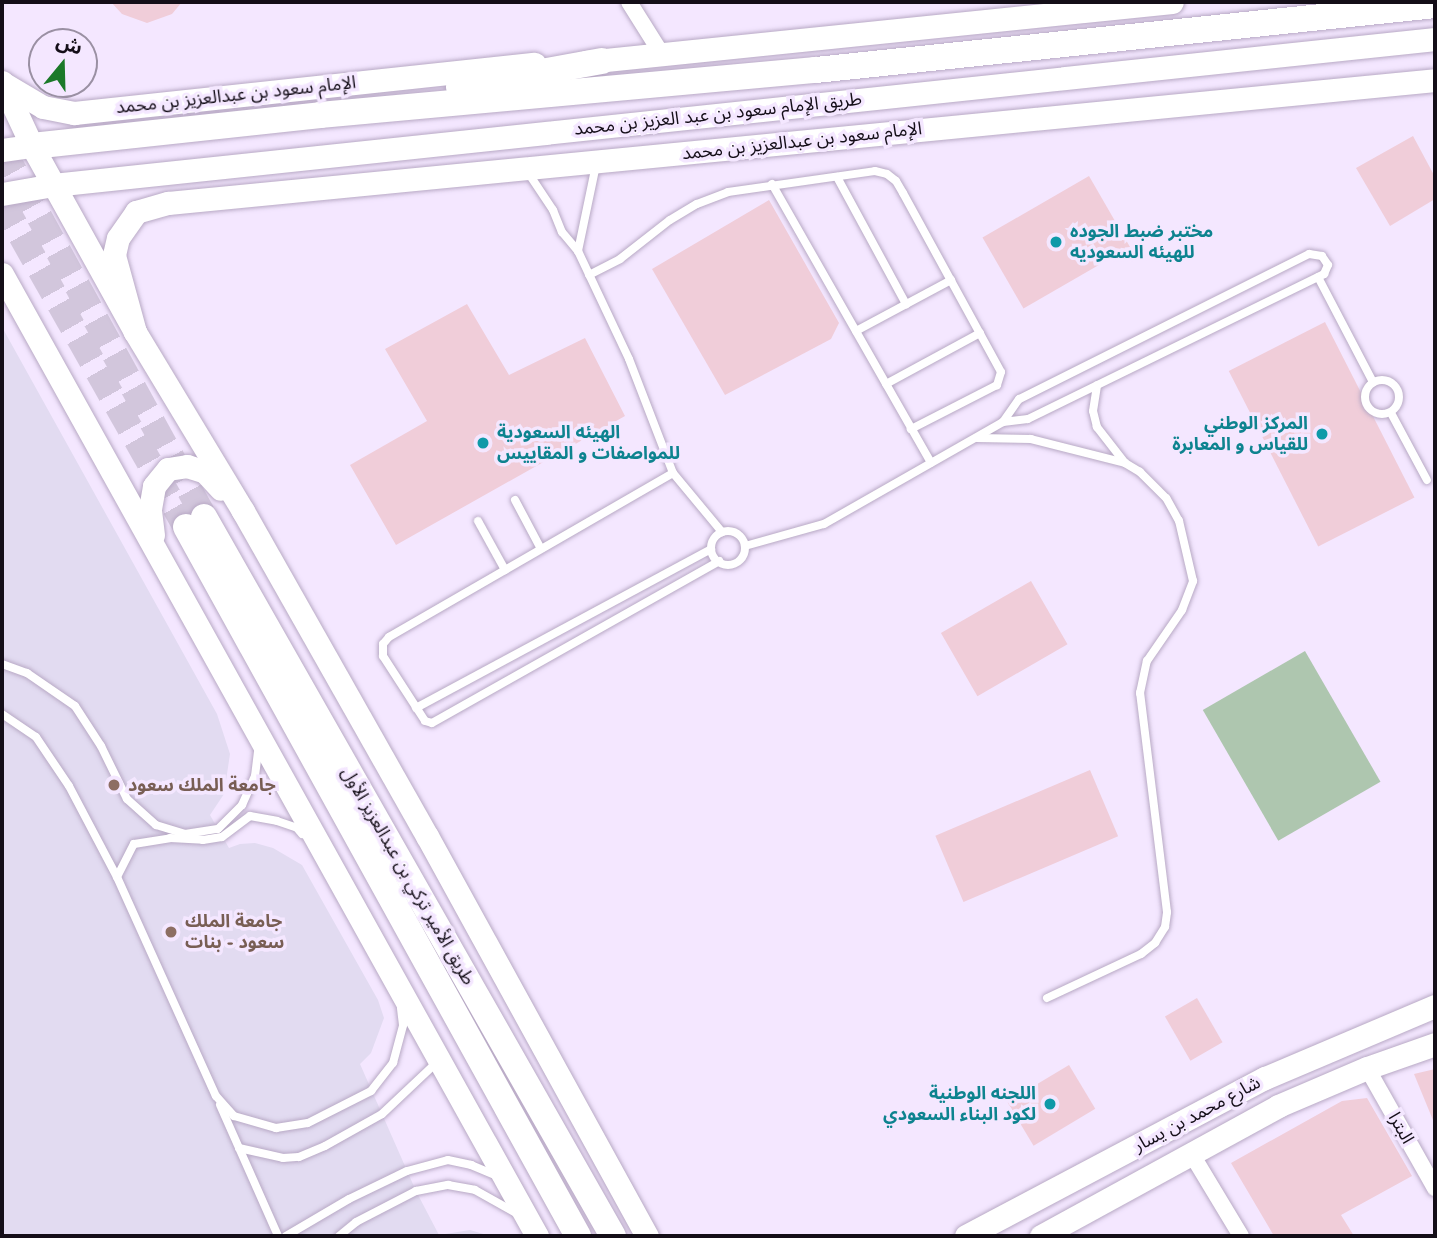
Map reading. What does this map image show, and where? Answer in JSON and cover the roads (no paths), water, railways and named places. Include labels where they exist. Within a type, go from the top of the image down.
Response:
[{"type":"main road","name":"الإمام سعود بن عبدالعزيز بن محمد","points":[[2,82],[43,107],[74,113],[506,65],[602,61],[1172,2]]},
{"type":"main road","name":"طريق الإمام سعود بن عبد العزيز بن محمد","points":[[32,146],[320,115],[816,70],[1435,5]]},
{"type":"main road","name":"طريق الإمام سعود بن عبد العزيز بن محمد","points":[[2,194],[53,184],[108,181],[212,167],[1435,39]]},
{"type":"main road","points":[[1340,49],[1435,50]]},
{"type":"main road","points":[[320,115],[602,61]]},
{"type":"main road","name":"الإمام سعود بن عبدالعزيز بن محمد","points":[[135,332],[114,256],[118,238],[136,212],[168,203],[1435,79]]},
{"type":"main road","points":[[2,82],[32,146],[135,332],[243,511],[427,835],[647,1236]]},
{"type":"main road","points":[[2,150],[32,146]]},
{"type":"main road","points":[[212,167],[370,185]]},
{"type":"main road","points":[[3,272],[328,863],[534,1230]]},
{"type":"main road","points":[[155,545],[150,509],[154,486],[168,469],[187,466],[205,472],[243,511]]},
{"type":"main road","name":"طريق الأمير تركي بن عبدالعزيز الأول","points":[[578,1236],[195,522],[612,1236]]},
{"type":"main road","name":"شارع محمد بن يسار","points":[[966,1236],[1265,1078],[1435,1006]]},
{"type":"main road","name":"شارع محمد بن يسار","points":[[1041,1236],[1278,1106],[1367,1068],[1435,1044]]},
{"type":"street","points":[[629,2],[661,53]]},
{"type":"street","name":"البترا","points":[[1367,1068],[1435,1188]]},
{"type":"street","points":[[1191,1153],[1241,1236]]},
{"type":"lane","points":[[578,251],[590,183],[597,162]]},
{"type":"lane","points":[[526,170],[554,209],[562,232],[578,251],[629,359],[673,473],[722,532]]},
{"type":"lane","points":[[589,275],[620,258],[670,220],[697,204],[729,192],[875,171],[896,181],[1001,372],[997,385],[911,429]]},
{"type":"lane","points":[[836,177],[906,304]]},
{"type":"lane","points":[[772,184],[931,463]]},
{"type":"lane","points":[[745,546],[824,524],[1003,422],[1028,419],[1318,277],[1328,270],[1328,265],[1322,256],[1309,254],[1020,400],[1003,422]]},
{"type":"lane","points":[[1318,277],[1373,382]]},
{"type":"lane","points":[[856,331],[951,280]]},
{"type":"lane","points":[[886,384],[980,333]]},
{"type":"lane","points":[[1388,380],[1396,386],[1400,395],[1398,405],[1391,412],[1382,415],[1372,412],[1366,404],[1365,394],[1373,382],[1388,380]]},
{"type":"lane","points":[[1097,385],[1093,411],[1097,427],[1125,463]]},
{"type":"lane","points":[[1391,412],[1427,480]]},
{"type":"lane","points":[[974,438],[1031,439],[1125,463],[1140,471],[1166,498],[1179,521],[1193,580],[1182,610],[1147,660],[1140,693],[1167,912],[1165,928],[1155,943],[1141,954],[1046,998]]},
{"type":"lane","points":[[416,708],[711,549],[714,538],[722,532],[732,531],[741,537],[745,546],[743,557],[735,564],[719,561],[432,723],[425,721],[416,708],[383,656],[383,644],[389,637],[673,473]]},
{"type":"lane","points":[[515,500],[541,549]]},
{"type":"lane","points":[[478,522],[505,570]]},
{"type":"lane","points":[[711,549],[719,561]]},
{"type":"lane","points":[[2,664],[27,673],[75,706],[101,746],[127,799],[156,825],[185,834],[218,829],[242,805],[256,776],[258,752],[253,723]]},
{"type":"lane","points":[[2,714],[36,737],[69,786],[117,877],[278,1236]]},
{"type":"lane","points":[[117,877],[134,844],[170,838],[203,840],[222,837],[250,816],[298,828],[311,847],[328,863]]},
{"type":"lane","points":[[216,1096],[234,1116],[276,1128],[308,1123],[371,1091],[393,1063],[403,1025],[398,988]]},
{"type":"lane","points":[[239,1148],[283,1158],[299,1157],[326,1146],[382,1114],[439,1060]]},
{"type":"lane","points":[[286,1236],[349,1199],[407,1171],[447,1160],[471,1165],[507,1181]]},
{"type":"lane","points":[[339,1236],[356,1222],[416,1191],[448,1185],[475,1190],[499,1202],[534,1230]]},
{"type":"tunnel","points":[[2,149],[204,517]]},
{"type":"tunnel","points":[[2,202],[186,527]]},
{"type":"place","name":"مختبر ضبط الجوده للهيئه السعوديه","points":[[1056,242]]},
{"type":"place","name":"المركز الوطني للقياس و المعابرة","points":[[1322,434]]},
{"type":"place","name":"الهيئه السعودية للمواصفات و المقاييس","points":[[483,443]]},
{"type":"place","name":"جامعة الملك سعود","points":[[114,785]]},
{"type":"place","name":"جامعة الملك سعود - بنات","points":[[171,932]]},
{"type":"place","name":"اللجنه الوطنية لكود البناء السعودي","points":[[1050,1104]]}]
